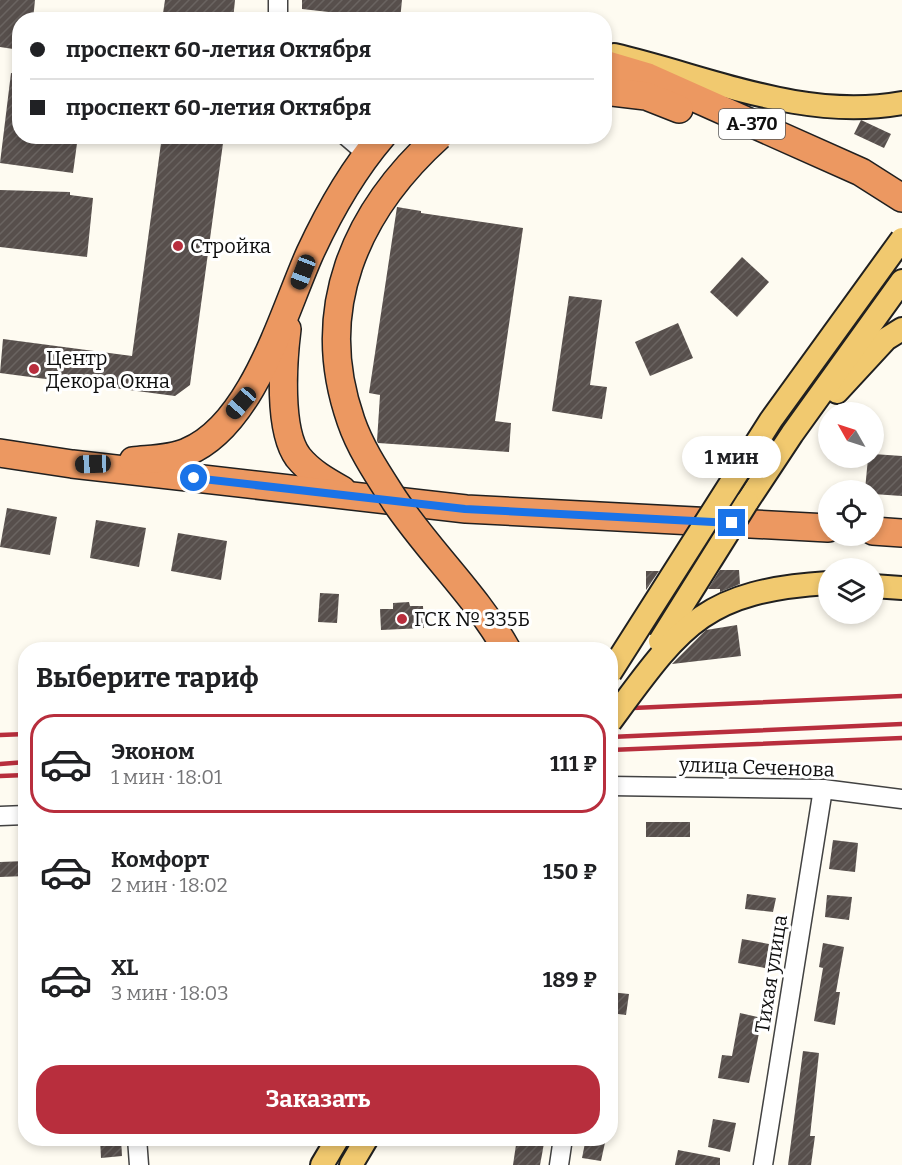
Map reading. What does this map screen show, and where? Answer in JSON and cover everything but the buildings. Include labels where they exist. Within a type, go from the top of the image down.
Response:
[{"type":"highway","name":"А-370","points":[[612,66],[648,77],[861,172],[898,196]]},
{"type":"highway","points":[[612,92],[646,96],[898,196]]},
{"type":"highway","points":[[430,144],[414,159],[386,192],[360,233],[344,280],[338,329],[340,376],[351,422],[372,465],[397,504],[473,596],[502,642]]},
{"type":"highway","points":[[72,464],[114,463],[187,453],[213,436],[241,403],[262,367],[334,205],[374,145]]},
{"type":"highway","points":[[290,306],[284,354],[285,400],[290,440],[297,456],[315,474],[346,492],[366,496]]},
{"type":"highway","points":[[0,453],[72,464],[465,509],[818,527]]},
{"type":"highway","points":[[884,532],[902,533]]},
{"type":"main road","points":[[612,54],[787,101],[834,109],[870,109],[902,103]]},
{"type":"main road","points":[[618,660],[771,420],[902,239]]},
{"type":"main road","points":[[618,709],[792,434],[902,281]]},
{"type":"main road","points":[[747,502],[863,362],[886,339],[902,330]]},
{"type":"main road","points":[[618,711],[662,652],[684,629],[710,611],[752,593],[784,586],[818,584]]},
{"type":"main road","points":[[884,587],[902,588]]},
{"type":"main road","points":[[322,1165],[333,1146]]},
{"type":"main road","points":[[351,1165],[362,1146]]},
{"type":"street","name":"улица Сеченова","points":[[618,792],[823,789],[902,799]]},
{"type":"street","name":"Тихая улица","points":[[763,1165],[823,789]]},
{"type":"street","points":[[0,816],[18,815]]},
{"type":"street","points":[[138,1146],[139,1165]]},
{"type":"street","points":[[559,1165],[562,1146]]},
{"type":"railway","points":[[618,709],[902,696]]},
{"type":"railway","points":[[618,737],[902,724]]},
{"type":"railway","points":[[0,735],[18,734]]},
{"type":"railway","points":[[618,750],[902,738]]},
{"type":"railway","points":[[0,764],[18,763]]},
{"type":"railway","points":[[0,776],[18,775]]},
{"type":"place","name":"Стройка","points":[[178,246]]},
{"type":"place","name":"Центр Декора Окна","points":[[34,369]]},
{"type":"place","name":"ГСК № 335Б","points":[[402,619]]},
{"type":"route","points":[[194,478],[465,509],[732,523]]}]
